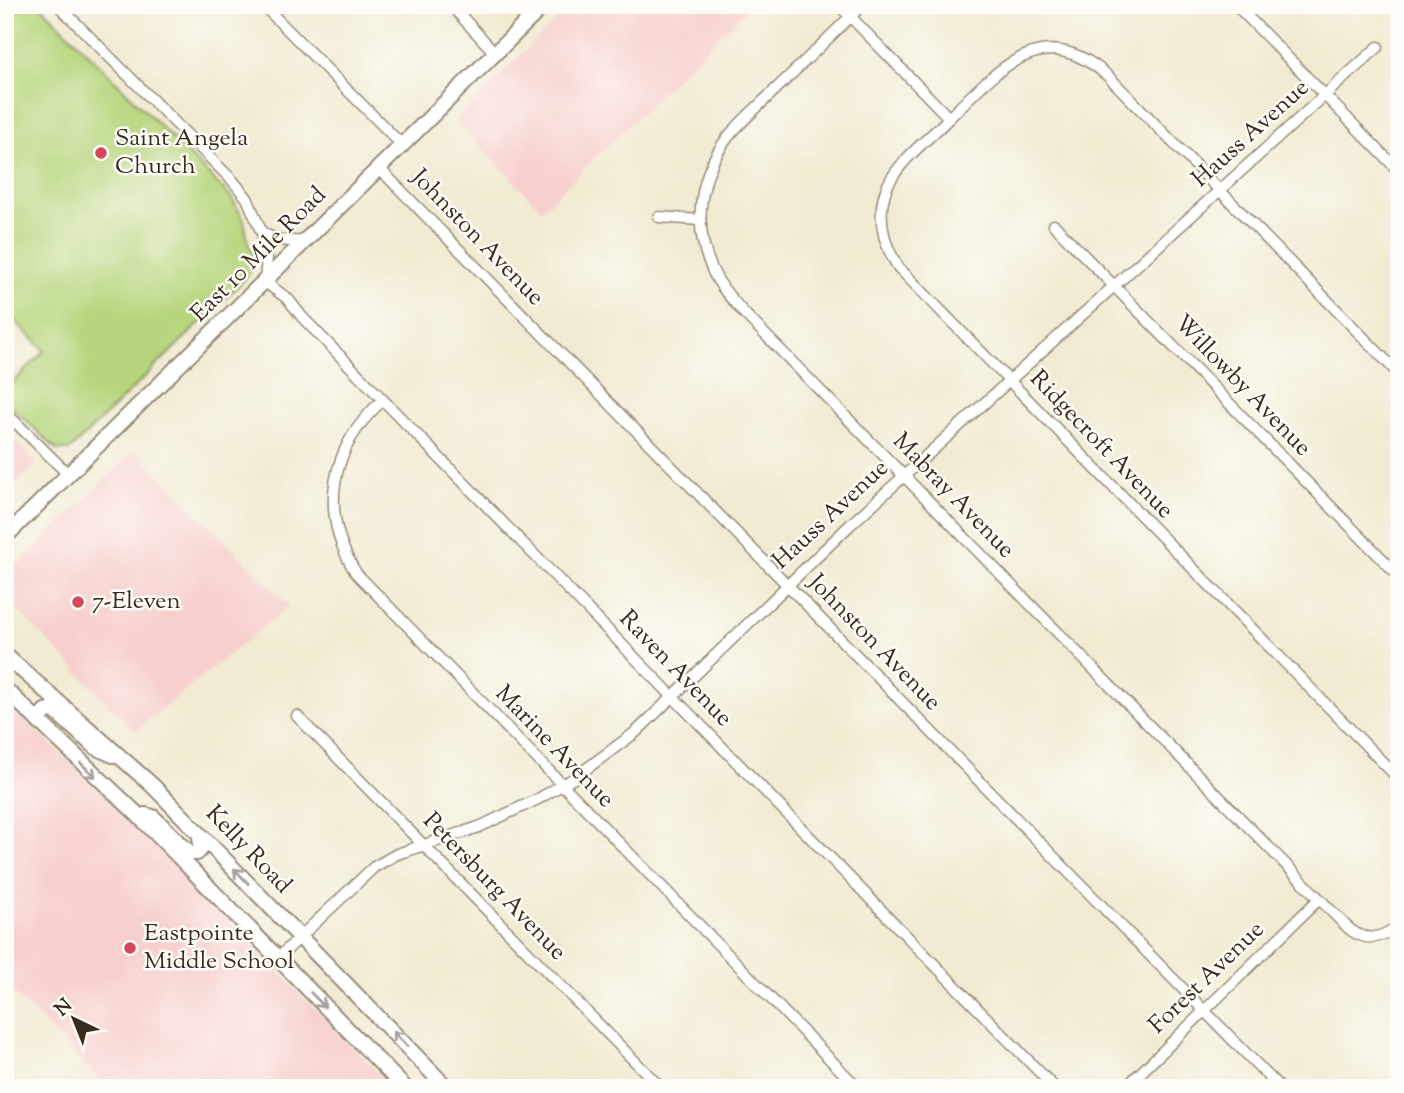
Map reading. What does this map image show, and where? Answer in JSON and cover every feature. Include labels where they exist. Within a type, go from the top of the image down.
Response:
[{"type":"street","points":[[58,5],[247,198],[262,233],[267,257],[265,282]]},
{"type":"street","points":[[263,5],[402,145]]},
{"type":"street","points":[[452,5],[495,53]]},
{"type":"street","name":"East 10 Mile Road","points":[[5,537],[544,5]]},
{"type":"street","points":[[839,5],[949,118]]},
{"type":"street","name":"Mabray Avenue","points":[[862,5],[729,136],[717,153],[702,195],[700,220],[705,252],[712,271],[723,288],[903,476],[1351,932],[1368,939],[1387,934],[1399,925]]},
{"type":"street","points":[[1236,5],[1399,171]]},
{"type":"street","name":"Hauss Avenue","points":[[278,958],[374,867],[397,854],[479,827],[513,812],[562,785],[620,745],[903,476],[1378,47]]},
{"type":"street","name":"Ridgecroft Avenue","points":[[1399,374],[1100,69],[1070,54],[1046,51],[1012,61],[992,76],[903,163],[888,187],[881,218],[887,246],[899,268],[1399,779]]},
{"type":"street","name":"Johnston Avenue","points":[[379,168],[1280,1088]]},
{"type":"street","points":[[659,217],[700,220]]},
{"type":"street","name":"Willowby Avenue","points":[[1054,225],[1399,576]]},
{"type":"street","points":[[262,233],[279,240],[305,242]]},
{"type":"street","name":"Raven Avenue","points":[[265,282],[288,299],[302,317],[1055,1088]]},
{"type":"street","name":"Marine Avenue","points":[[383,400],[352,434],[339,464],[333,503],[335,522],[344,551],[356,573],[858,1088]]},
{"type":"street","points":[[5,412],[69,475]]},
{"type":"street","name":"Kelly Road","points":[[5,655],[126,760],[447,1088]]},
{"type":"street","points":[[5,689],[137,814],[405,1088]]},
{"type":"street","points":[[40,722],[45,711],[54,710],[95,747],[126,760]]},
{"type":"street","name":"Petersburg Avenue","points":[[297,716],[661,1088]]},
{"type":"street","points":[[137,814],[153,817],[190,853],[197,853],[201,849],[200,835]]},
{"type":"street","name":"Forest Avenue","points":[[1125,1088],[1319,899]]},
{"type":"shaded area","points":[[571,5],[751,5],[542,210],[455,121]]},
{"type":"shaded area","points":[[5,432],[37,463],[5,495]]},
{"type":"shaded area","points":[[135,450],[289,606],[135,731],[5,597],[5,577]]},
{"type":"shaded area","name":"Eastpointe Middle School","points":[[5,700],[113,803],[393,1088],[108,1088],[5,984]]},
{"type":"green space","points":[[19,5],[40,5],[231,197],[244,220],[249,246],[256,259],[247,277],[70,450],[57,450],[5,400],[5,390],[45,351],[5,311],[5,19]]},
{"type":"place","name":"Saint Angela Church","points":[[101,153]]},
{"type":"place","name":"7-Eleven","points":[[78,602]]},
{"type":"place","name":"Eastpointe Middle School","points":[[130,948]]}]
